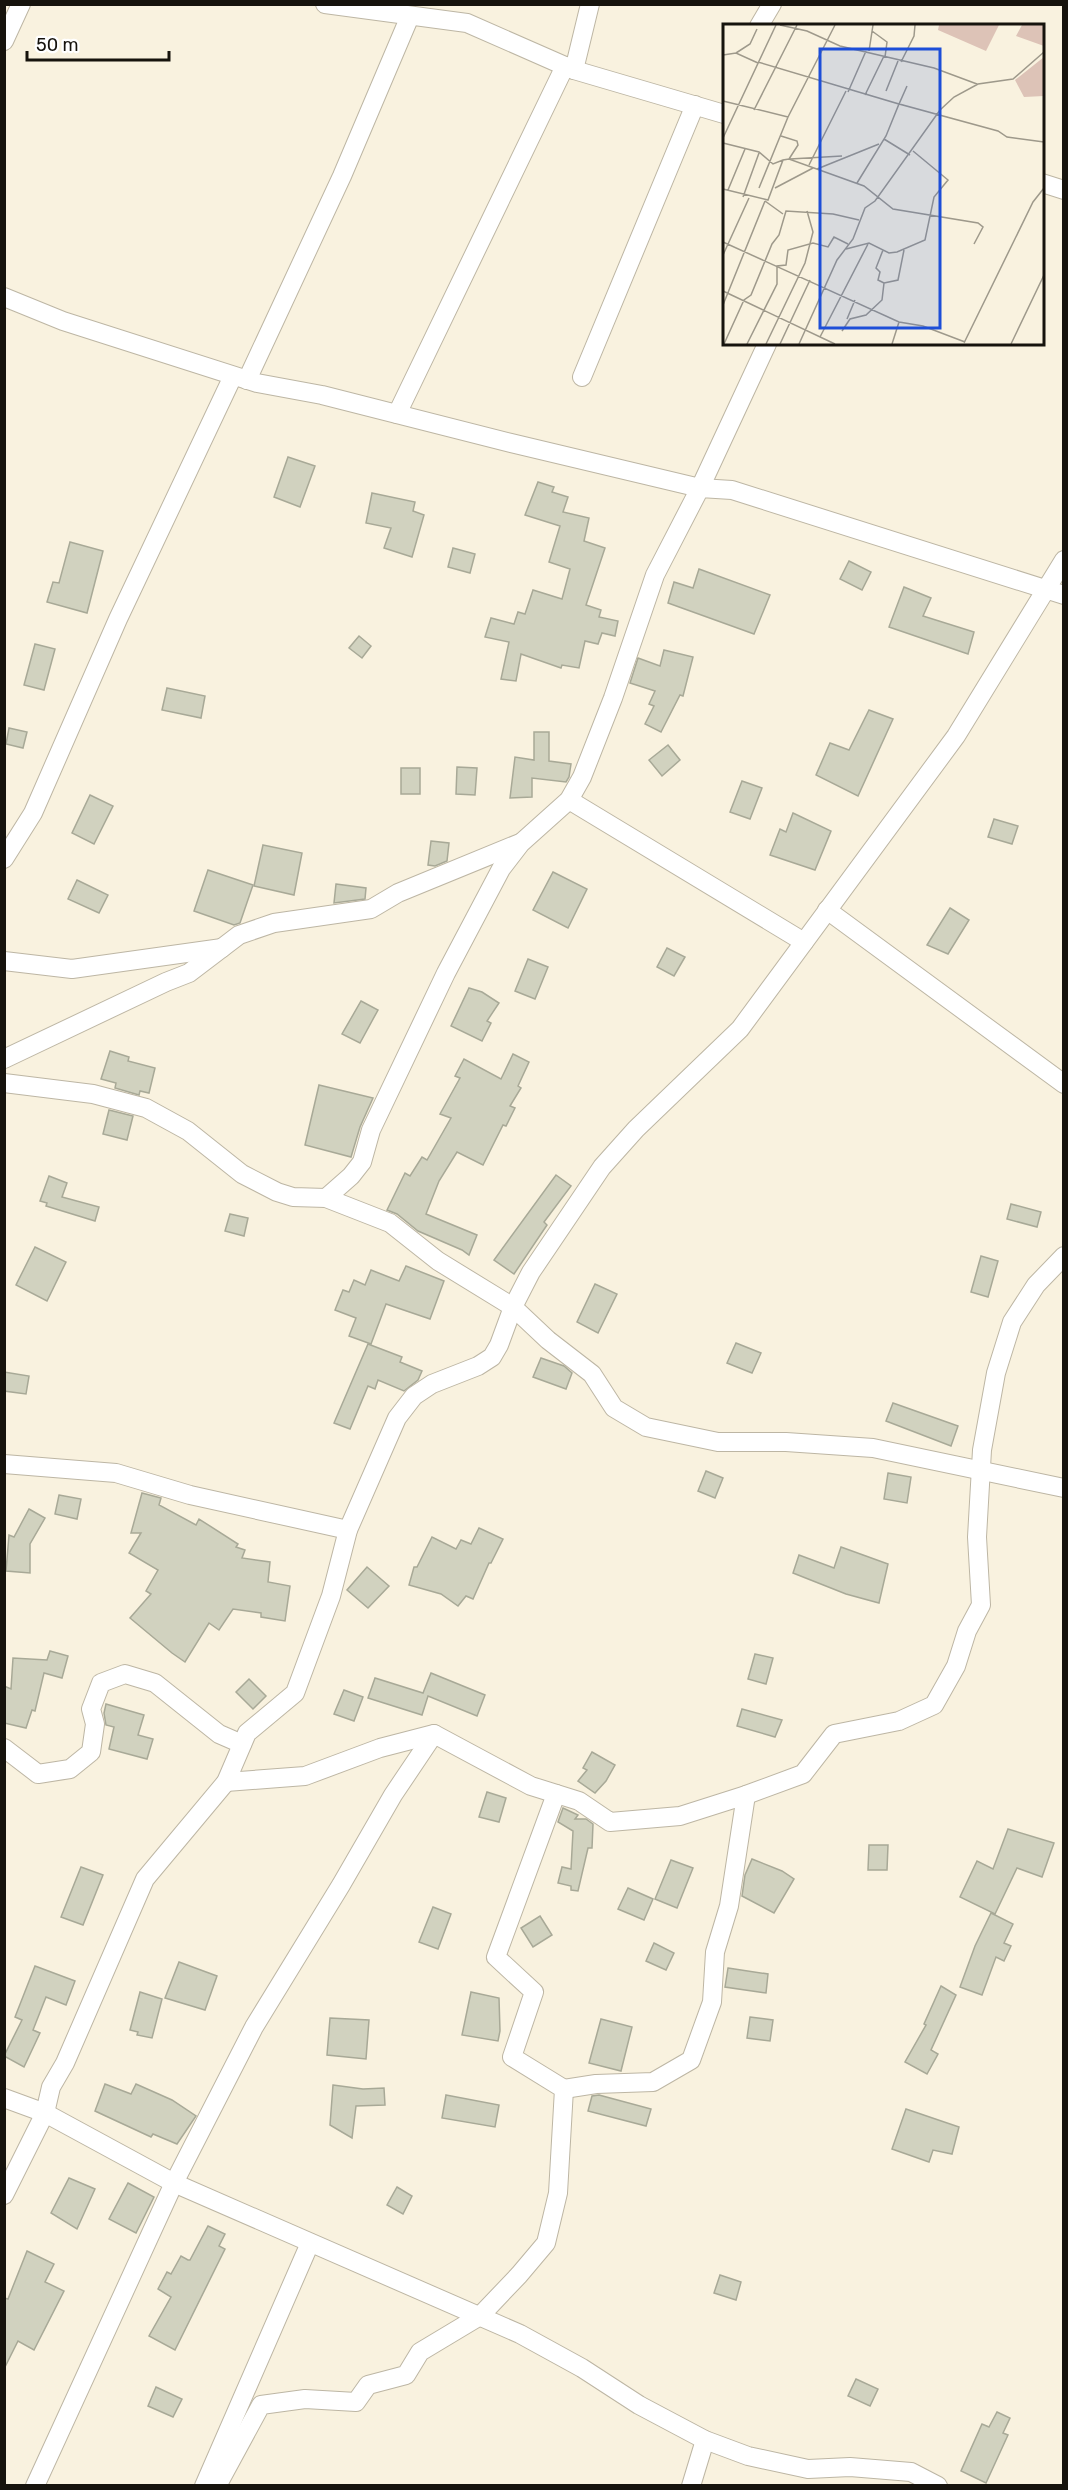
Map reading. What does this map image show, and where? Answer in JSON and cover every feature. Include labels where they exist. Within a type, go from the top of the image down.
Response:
[{"type":"street","points":[[4,41],[21,4]]},
{"type":"street","points":[[325,4],[410,16],[431,11],[467,23],[570,68],[695,105],[723,110]]},
{"type":"street","points":[[397,414],[570,68],[590,4]]},
{"type":"street","points":[[760,24],[772,4]]},
{"type":"street","points":[[4,859],[33,813],[118,619],[342,176],[410,16]]},
{"type":"street","points":[[582,377],[695,105]]},
{"type":"street","points":[[1044,184],[1064,190]]},
{"type":"street","points":[[4,297],[63,321],[240,378],[322,394],[700,488],[732,490],[1064,595]]},
{"type":"street","points":[[326,1198],[363,1162],[371,1130],[446,973],[501,869],[520,843],[569,800],[582,777],[613,698],[655,575],[700,488],[767,345]]},
{"type":"street","points":[[4,2195],[45,2113],[51,2087],[65,2063],[145,1879],[226,1782],[248,1732],[295,1693],[331,1596],[348,1530],[397,1418],[414,1396],[432,1384],[478,1366],[492,1357],[500,1345],[513,1307],[546,1247],[602,1167],[636,1129],[740,1029],[956,736],[1064,560]]},
{"type":"street","points":[[569,800],[804,942]]},
{"type":"street","points":[[4,1059],[189,973],[207,962],[239,935],[274,923],[371,909],[398,893],[520,843]]},
{"type":"street","points":[[827,910],[1064,1084]]},
{"type":"street","points":[[4,961],[72,969],[222,948]]},
{"type":"street","points":[[4,1083],[93,1094],[146,1108],[188,1131],[242,1174],[277,1192],[293,1197],[326,1198],[390,1223],[438,1261],[513,1307],[548,1340],[592,1374],[614,1408],[646,1427],[718,1442],[786,1442],[873,1448],[1064,1488]]},
{"type":"street","points":[[226,1782],[305,1776],[380,1748],[434,1734],[531,1786],[579,1801],[610,1822],[680,1816],[803,1774],[834,1734],[899,1722],[934,1705],[956,1666],[967,1631],[981,1605],[977,1537],[982,1450],[996,1373],[1012,1322],[1036,1285],[1064,1256]]},
{"type":"street","points":[[4,1464],[116,1473],[190,1495],[348,1530]]},
{"type":"street","points":[[4,1748],[38,1774],[70,1769],[91,1752],[95,1724],[91,1709],[101,1683],[125,1674],[155,1683],[219,1734],[242,1744]]},
{"type":"street","points":[[35,2486],[174,2183],[254,2027],[393,1795],[434,1734]]},
{"type":"street","points":[[556,1794],[496,1957],[534,1992],[512,2057],[564,2089],[596,2084],[653,2082],[691,2060],[712,2002],[715,1952],[729,1906],[746,1795]]},
{"type":"street","points":[[217,2486],[261,2405],[305,2399],[356,2402],[368,2385],[406,2375],[420,2352],[480,2316],[519,2275],[546,2243],[558,2193],[564,2089]]},
{"type":"street","points":[[4,2098],[45,2113],[174,2183],[520,2334],[582,2367],[639,2405],[705,2440],[748,2456],[808,2469],[850,2467],[911,2472],[938,2486]]},
{"type":"street","points":[[204,2486],[310,2243]]},
{"type":"street","points":[[691,2486],[705,2440]]},
{"type":"building","points":[[288,457],[315,466],[300,507],[274,497]]},
{"type":"building","points":[[538,482],[554,487],[552,492],[568,497],[563,512],[589,518],[584,541],[605,548],[586,605],[601,610],[599,617],[618,621],[615,636],[602,633],[598,644],[585,641],[579,668],[562,665],[561,668],[521,654],[516,681],[501,679],[509,642],[485,637],[491,618],[514,624],[518,612],[525,614],[533,590],[562,599],[570,569],[549,562],[560,526],[525,515]]},
{"type":"building","points":[[372,493],[415,502],[413,511],[424,515],[412,557],[384,548],[391,528],[366,523]]},
{"type":"building","points":[[70,542],[103,551],[87,613],[47,602],[53,582],[59,583]]},
{"type":"building","points":[[453,548],[475,554],[470,573],[448,567]]},
{"type":"building","points":[[849,561],[871,572],[862,590],[840,579]]},
{"type":"building","points":[[699,569],[770,595],[754,634],[668,603],[674,582],[693,588]]},
{"type":"building","points":[[904,587],[931,598],[923,616],[974,632],[968,654],[889,627]]},
{"type":"building","points":[[359,636],[371,646],[362,658],[349,648]]},
{"type":"building","points":[[35,644],[55,649],[44,690],[24,685]]},
{"type":"building","points":[[664,650],[693,657],[683,696],[680,695],[661,732],[645,724],[654,706],[649,704],[655,691],[630,683],[638,658],[660,666]]},
{"type":"building","points":[[167,688],[205,696],[201,718],[162,710]]},
{"type":"building","points":[[869,710],[893,719],[858,796],[816,775],[830,743],[849,750]]},
{"type":"building","points":[[9,728],[27,732],[23,748],[6,744]]},
{"type":"building","points":[[534,732],[549,732],[549,761],[571,764],[569,777],[566,782],[532,778],[532,797],[510,798],[515,757],[534,760]]},
{"type":"building","points":[[668,745],[680,760],[662,776],[649,760]]},
{"type":"building","points":[[457,767],[477,768],[475,795],[456,794]]},
{"type":"building","points":[[401,768],[420,768],[420,794],[401,794]]},
{"type":"building","points":[[742,781],[762,788],[750,819],[730,812]]},
{"type":"building","points":[[90,795],[113,806],[94,844],[72,833]]},
{"type":"building","points":[[793,813],[831,831],[815,870],[770,855],[780,829],[786,832]]},
{"type":"building","points":[[994,819],[1018,826],[1012,844],[988,837]]},
{"type":"building","points":[[431,841],[449,843],[447,861],[435,866],[428,865]]},
{"type":"building","points":[[263,845],[302,853],[294,895],[254,886]]},
{"type":"building","points":[[208,870],[253,885],[240,923],[234,925],[194,911]]},
{"type":"building","points":[[553,872],[587,889],[568,928],[533,910]]},
{"type":"building","points":[[77,880],[108,895],[99,913],[68,899]]},
{"type":"building","points":[[336,884],[366,888],[365,899],[334,903]]},
{"type":"building","points":[[950,908],[969,920],[948,954],[927,945]]},
{"type":"building","points":[[667,948],[685,957],[674,976],[657,967]]},
{"type":"building","points":[[528,959],[548,967],[535,999],[515,991]]},
{"type":"building","points":[[469,988],[482,992],[499,1003],[487,1021],[491,1023],[482,1041],[451,1026]]},
{"type":"building","points":[[361,1001],[378,1010],[360,1043],[342,1034]]},
{"type":"building","points":[[110,1051],[129,1057],[128,1061],[155,1068],[149,1093],[140,1091],[139,1095],[115,1088],[116,1083],[101,1079]]},
{"type":"building","points":[[513,1054],[529,1062],[518,1086],[521,1088],[510,1106],[515,1108],[506,1126],[503,1125],[483,1165],[457,1152],[439,1181],[426,1214],[477,1235],[469,1255],[418,1231],[397,1214],[387,1210],[405,1173],[410,1176],[422,1157],[427,1160],[451,1118],[440,1114],[460,1078],[455,1076],[464,1059],[501,1079]]},
{"type":"building","points":[[319,1085],[373,1098],[360,1127],[351,1157],[305,1145]]},
{"type":"building","points":[[109,1110],[133,1116],[127,1140],[103,1134]]},
{"type":"building","points":[[556,1175],[571,1186],[544,1222],[547,1225],[514,1274],[494,1260]]},
{"type":"building","points":[[49,1176],[67,1183],[62,1197],[99,1207],[95,1221],[46,1206],[47,1203],[40,1201]]},
{"type":"building","points":[[1011,1204],[1041,1212],[1037,1227],[1007,1219]]},
{"type":"building","points":[[230,1214],[248,1218],[244,1236],[225,1231]]},
{"type":"building","points":[[35,1247],[66,1262],[47,1301],[16,1285]]},
{"type":"building","points":[[981,1256],[998,1261],[988,1297],[971,1292]]},
{"type":"building","points":[[406,1266],[444,1281],[430,1319],[386,1304],[371,1344],[349,1336],[356,1318],[335,1310],[343,1290],[349,1292],[354,1280],[365,1285],[371,1270],[399,1281]]},
{"type":"building","points":[[595,1284],[617,1294],[598,1333],[577,1322]]},
{"type":"building","points":[[736,1343],[761,1353],[752,1373],[727,1363]]},
{"type":"building","points":[[368,1344],[402,1357],[400,1362],[422,1371],[418,1380],[404,1391],[378,1380],[375,1389],[368,1386],[350,1429],[334,1423]]},
{"type":"building","points":[[541,1358],[564,1366],[572,1373],[566,1389],[533,1377]]},
{"type":"building","points":[[4,1372],[29,1376],[26,1394],[4,1391]]},
{"type":"building","points":[[893,1403],[958,1426],[951,1446],[886,1421]]},
{"type":"building","points":[[706,1471],[723,1478],[715,1498],[698,1491]]},
{"type":"building","points":[[888,1473],[911,1477],[907,1503],[884,1499]]},
{"type":"building","points":[[142,1493],[161,1498],[159,1505],[196,1525],[199,1519],[238,1544],[236,1547],[245,1550],[242,1558],[270,1562],[268,1582],[290,1586],[285,1621],[261,1617],[261,1613],[233,1609],[219,1630],[209,1623],[185,1662],[130,1618],[151,1594],[146,1591],[158,1570],[129,1553],[141,1533],[131,1533]]},
{"type":"building","points":[[59,1495],[81,1499],[77,1519],[55,1514]]},
{"type":"building","points":[[29,1509],[45,1518],[30,1544],[30,1573],[6,1571],[9,1535],[14,1537]]},
{"type":"building","points":[[479,1528],[503,1539],[473,1599],[466,1596],[458,1606],[441,1594],[409,1585],[414,1567],[417,1567],[432,1537],[456,1549],[461,1540],[471,1544]]},
{"type":"building","points":[[841,1547],[888,1564],[879,1603],[846,1594],[793,1573],[799,1555],[834,1568]]},
{"type":"building","points":[[367,1567],[389,1586],[368,1608],[347,1590]]},
{"type":"building","points":[[50,1651],[68,1656],[62,1678],[44,1673],[35,1711],[32,1710],[26,1728],[4,1723],[4,1686],[11,1689],[13,1658],[47,1660]]},
{"type":"building","points":[[755,1654],[773,1658],[766,1684],[748,1679]]},
{"type":"building","points":[[431,1673],[485,1695],[477,1716],[428,1696],[422,1715],[368,1698],[375,1678],[423,1693]]},
{"type":"building","points":[[249,1679],[266,1696],[253,1709],[236,1692]]},
{"type":"building","points":[[344,1690],[363,1697],[354,1721],[334,1714]]},
{"type":"building","points":[[106,1704],[144,1715],[138,1735],[153,1739],[147,1759],[109,1749],[114,1727],[106,1725],[104,1713]]},
{"type":"building","points":[[742,1709],[782,1720],[775,1737],[737,1726]]},
{"type":"building","points":[[592,1752],[615,1765],[606,1781],[595,1793],[578,1781],[587,1770],[583,1768]]},
{"type":"building","points":[[487,1792],[506,1798],[499,1822],[479,1817]]},
{"type":"building","points":[[563,1808],[578,1815],[575,1819],[586,1819],[593,1824],[592,1848],[588,1848],[578,1891],[571,1890],[571,1886],[558,1883],[562,1867],[571,1869],[573,1831],[558,1822]]},
{"type":"building","points":[[1008,1829],[1054,1843],[1042,1877],[1017,1868],[995,1914],[960,1897],[977,1861],[993,1869]]},
{"type":"building","points":[[869,1845],[888,1845],[887,1870],[868,1870]]},
{"type":"building","points":[[752,1859],[782,1871],[794,1879],[774,1913],[742,1896],[745,1875]]},
{"type":"building","points":[[671,1860],[693,1868],[677,1908],[655,1899]]},
{"type":"building","points":[[81,1867],[103,1875],[83,1925],[61,1917]]},
{"type":"building","points":[[628,1888],[653,1899],[644,1920],[618,1909]]},
{"type":"building","points":[[433,1907],[451,1914],[438,1949],[419,1942]]},
{"type":"building","points":[[991,1913],[1013,1924],[1004,1943],[1011,1946],[1004,1961],[996,1957],[982,1995],[960,1987],[975,1946]]},
{"type":"building","points":[[540,1916],[552,1935],[533,1947],[521,1928]]},
{"type":"building","points":[[654,1943],[674,1953],[666,1970],[646,1961]]},
{"type":"building","points":[[179,1962],[217,1976],[205,2010],[165,1998]]},
{"type":"building","points":[[35,1966],[75,1981],[66,2005],[46,1997],[33,2030],[40,2033],[24,2067],[4,2056],[22,2020],[15,2017]]},
{"type":"building","points":[[728,1968],[768,1974],[766,1993],[725,1987]]},
{"type":"building","points":[[941,1986],[956,1995],[931,2050],[938,2054],[927,2074],[905,2062],[926,2025],[924,2024]]},
{"type":"building","points":[[140,1992],[162,1999],[152,2038],[137,2035],[138,2032],[130,2030]]},
{"type":"building","points":[[471,1992],[499,1998],[498,2041],[462,2035]]},
{"type":"building","points":[[750,2017],[773,2020],[770,2041],[747,2038]]},
{"type":"building","points":[[330,2018],[369,2020],[366,2059],[327,2055]]},
{"type":"building","points":[[601,2019],[632,2027],[621,2071],[589,2063]]},
{"type":"building","points":[[105,2084],[131,2094],[136,2084],[172,2100],[196,2116],[177,2144],[153,2134],[151,2137],[95,2111]]},
{"type":"building","points":[[333,2085],[363,2089],[384,2088],[385,2105],[356,2106],[352,2138],[330,2125]]},
{"type":"building","points":[[446,2095],[499,2105],[495,2127],[442,2118]]},
{"type":"building","points":[[599,2095],[651,2109],[646,2126],[588,2111],[592,2096]]},
{"type":"building","points":[[906,2109],[959,2127],[952,2154],[933,2150],[929,2162],[892,2149]]},
{"type":"building","points":[[69,2178],[95,2189],[77,2229],[51,2213]]},
{"type":"building","points":[[128,2183],[154,2197],[136,2233],[109,2219]]},
{"type":"building","points":[[397,2187],[412,2196],[403,2214],[387,2205]]},
{"type":"building","points":[[208,2226],[225,2234],[219,2246],[225,2249],[175,2350],[149,2336],[171,2297],[158,2289],[167,2272],[171,2274],[181,2256],[190,2260]]},
{"type":"building","points":[[27,2251],[54,2264],[45,2282],[64,2291],[34,2350],[18,2341],[4,2369],[4,2298],[8,2299]]},
{"type":"building","points":[[720,2275],[741,2282],[736,2300],[714,2293]]},
{"type":"building","points":[[856,2379],[878,2389],[870,2406],[848,2396]]},
{"type":"building","points":[[156,2387],[182,2399],[173,2417],[148,2406]]},
{"type":"building","points":[[997,2412],[1010,2418],[1003,2433],[1008,2435],[986,2483],[961,2471],[982,2424],[989,2427]]}]
